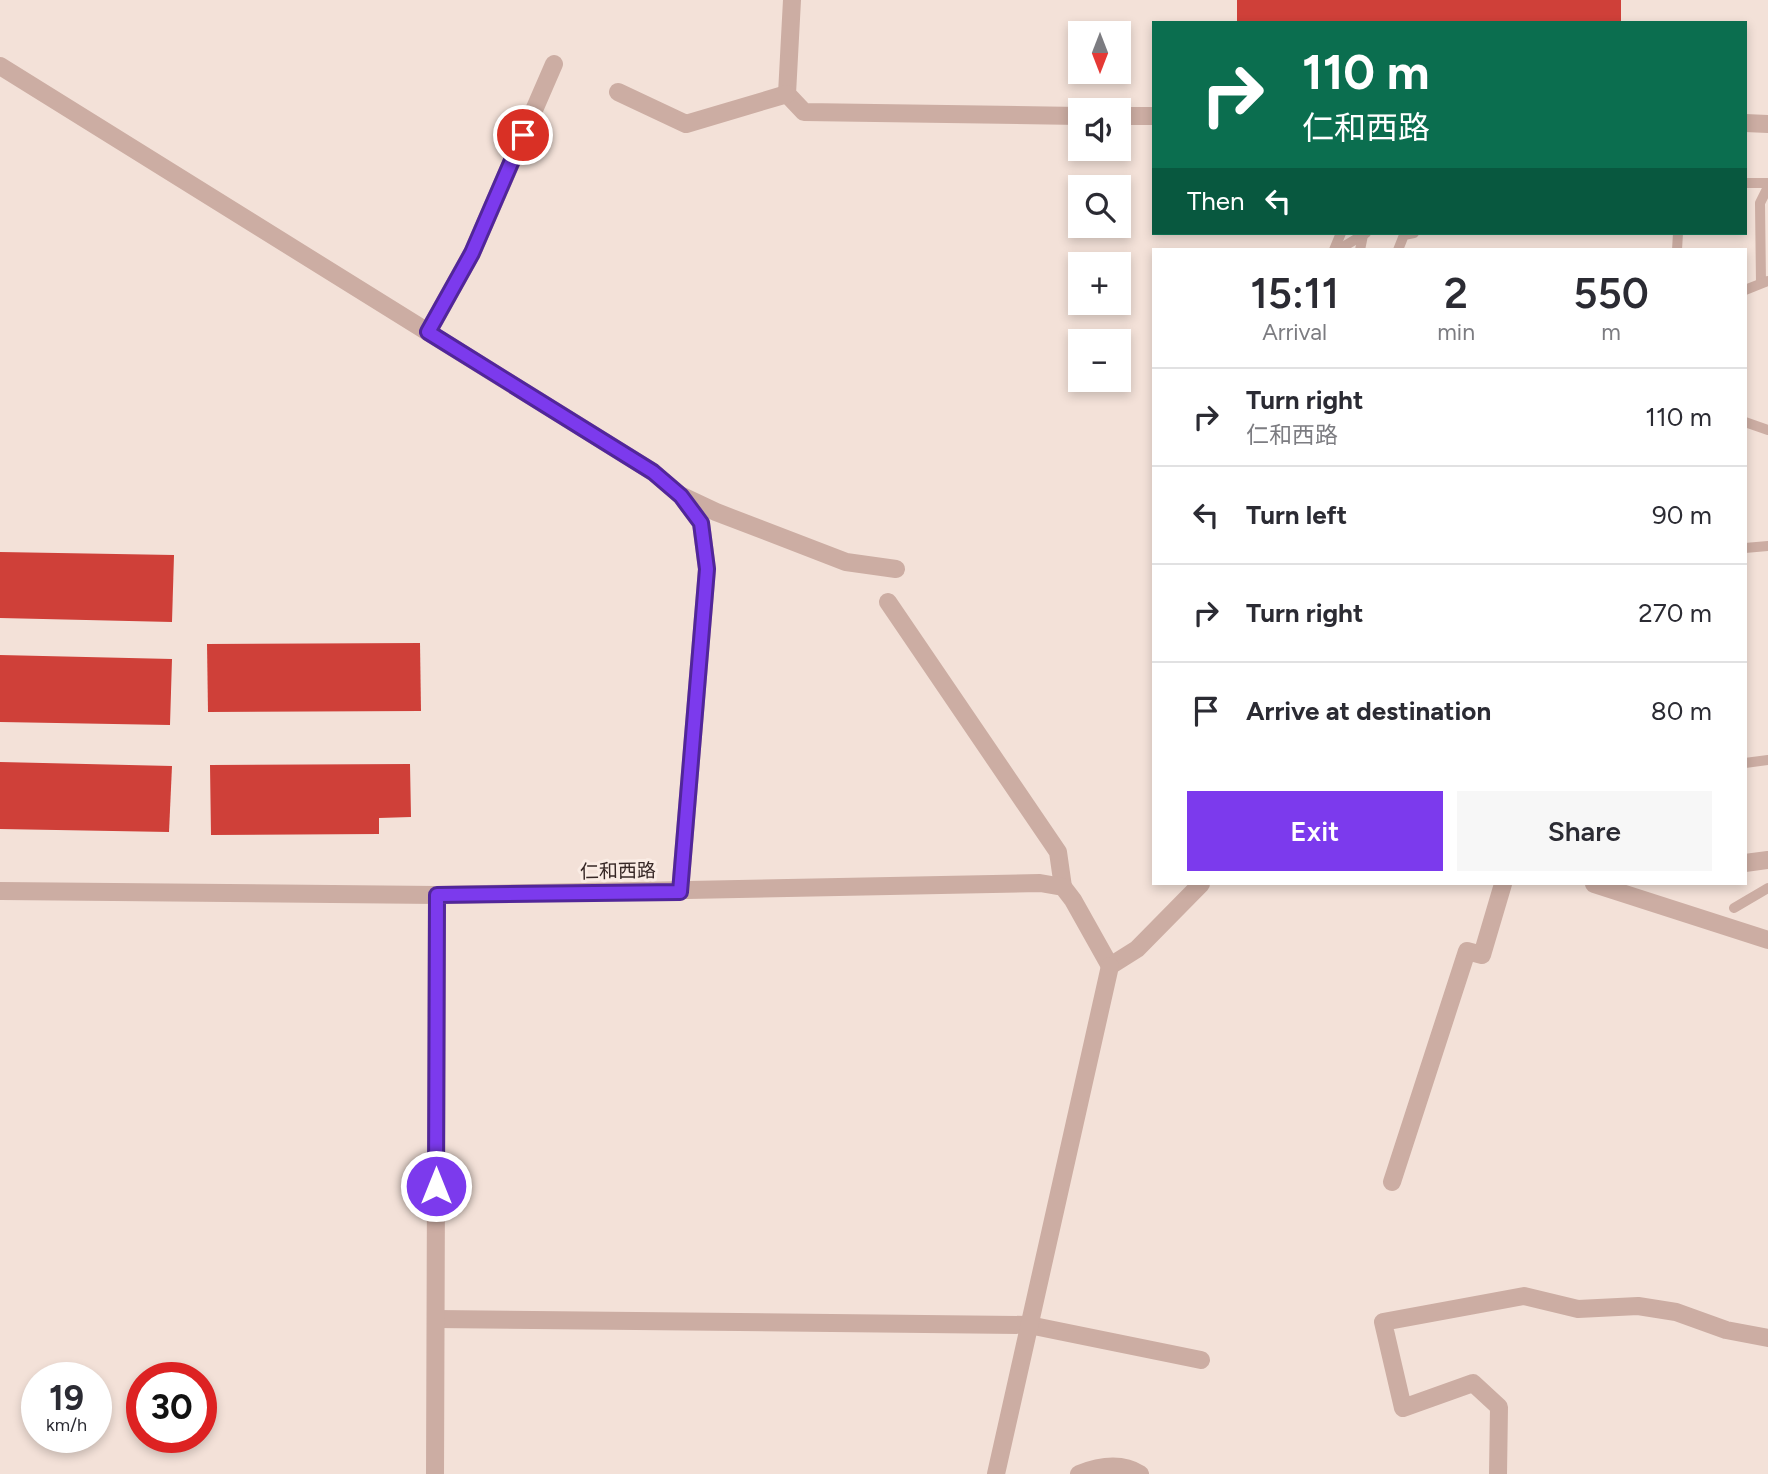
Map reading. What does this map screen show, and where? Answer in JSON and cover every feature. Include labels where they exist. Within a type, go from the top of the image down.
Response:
[{"type":"street","points":[[792,0],[787,94],[804,112],[1068,116]]},
{"type":"street","points":[[428,332],[472,253],[554,64]]},
{"type":"street","points":[[0,66],[653,472],[681,496],[701,523],[707,569],[680,892]]},
{"type":"street","points":[[618,92],[686,124],[787,94]]},
{"type":"street","points":[[1131,116],[1152,116]]},
{"type":"street","points":[[1747,123],[1768,124]]},
{"type":"street","points":[[681,496],[846,562],[896,569]]},
{"type":"street","points":[[888,602],[1058,852],[1063,887],[1110,966],[996,1474]]},
{"type":"street","points":[[1747,863],[1768,860]]},
{"type":"street","name":"仁和西路","points":[[0,891],[437,895],[1040,883],[1063,887]]},
{"type":"street","points":[[1110,966],[1137,949],[1200,885]]},
{"type":"street","points":[[1392,1182],[1467,951],[1482,955],[1503,885]]},
{"type":"street","points":[[1597,885],[1768,940]]},
{"type":"street","points":[[435,1474],[437,895]]},
{"type":"street","points":[[1499,1474],[1499,1407],[1473,1383],[1403,1408],[1383,1322],[1524,1296],[1578,1309],[1638,1306],[1676,1312],[1726,1330],[1768,1338]]},
{"type":"street","points":[[436,1319],[1029,1325],[1201,1360]]},
{"type":"street","points":[[1079,1474],[1098,1466],[1114,1466],[1140,1474]]},
{"type":"lane","points":[[1747,183],[1768,185],[1760,203],[1764,282],[1747,289]]},
{"type":"lane","points":[[1340,248],[1362,235]]},
{"type":"lane","points":[[1747,423],[1768,430]]},
{"type":"lane","points":[[1747,548],[1768,546]]},
{"type":"lane","points":[[1747,763],[1768,760]]},
{"type":"lane","points":[[1734,908],[1768,888]]},
{"type":"building","points":[[1237,0],[1621,0],[1621,21],[1237,21]]},
{"type":"building","points":[[0,552],[174,555],[172,622],[0,618]]},
{"type":"building","points":[[420,643],[421,711],[208,712],[207,644]]},
{"type":"building","points":[[0,655],[172,659],[170,725],[0,722]]},
{"type":"building","points":[[0,762],[172,766],[169,832],[0,829]]},
{"type":"building","points":[[410,764],[411,817],[379,818],[379,834],[211,835],[210,765]]},
{"type":"route","points":[[436,1186],[437,895],[680,892],[707,569],[701,523],[681,496],[653,472],[428,332],[472,253],[523,135]]}]
